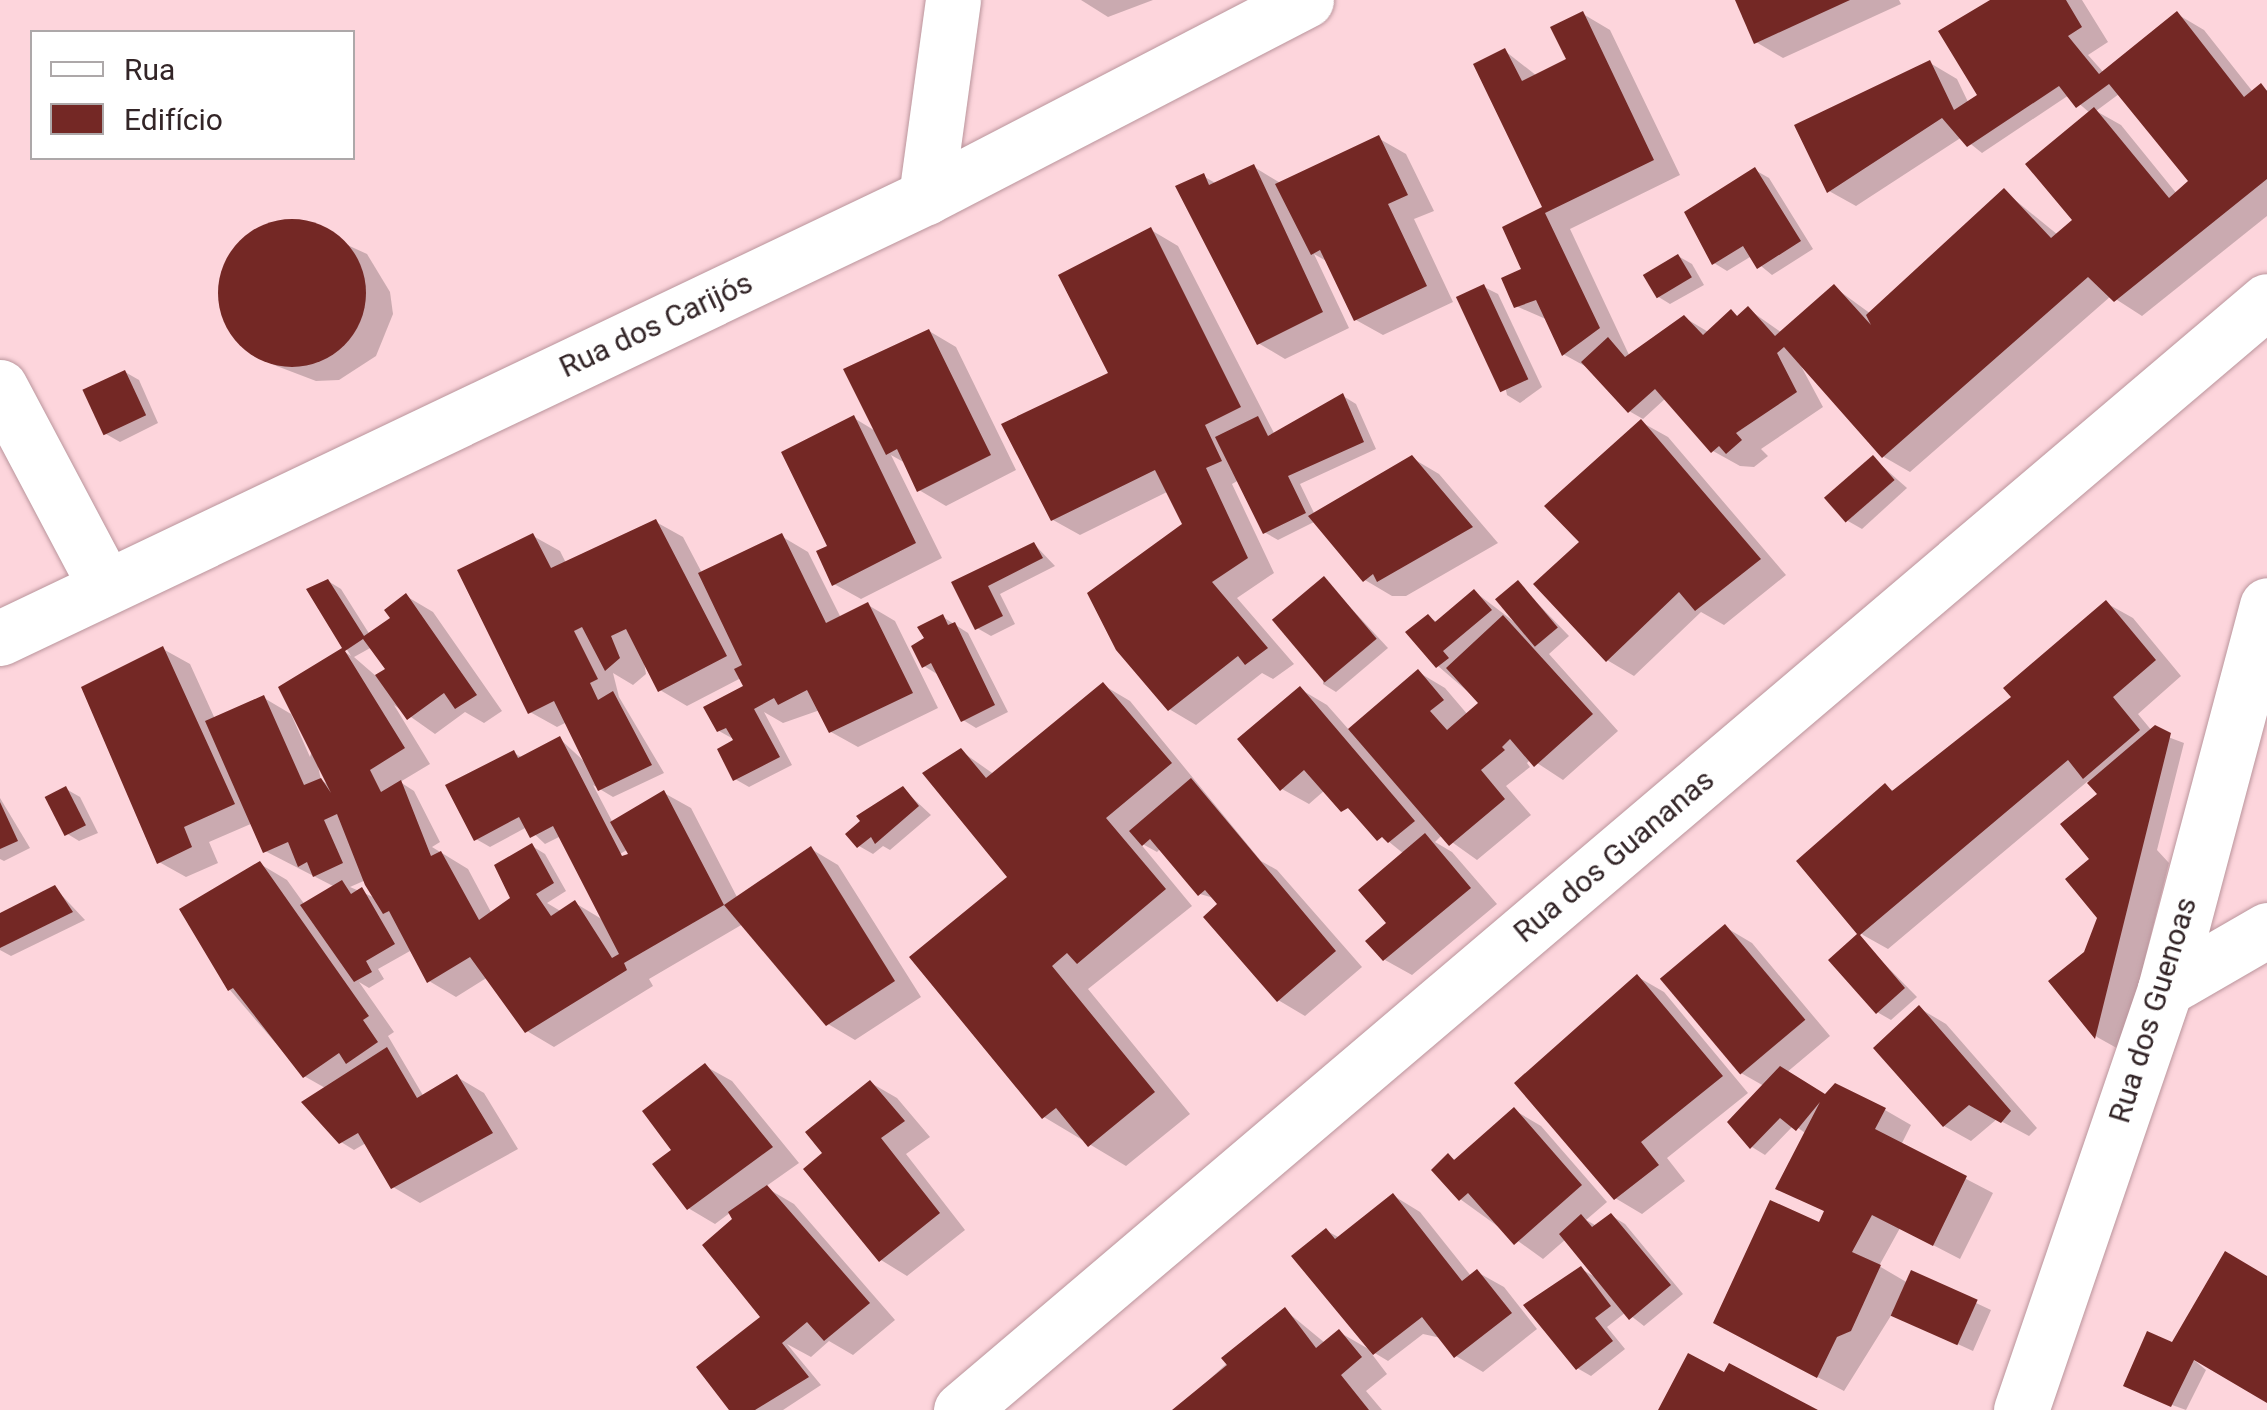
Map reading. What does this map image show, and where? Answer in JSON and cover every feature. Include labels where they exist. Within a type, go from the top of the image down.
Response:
[{"type":"street","points":[[926,197],[953,0]]},
{"type":"street","name":"Rua dos Carijós","points":[[0,638],[926,197],[1306,0]]},
{"type":"street","name":"Rua dos Guananas","points":[[961,1410],[2267,301]]},
{"type":"street","points":[[0,386],[106,586]]},
{"type":"street","name":"Rua dos Guenoas","points":[[2021,1410],[2164,989],[2267,605]]},
{"type":"street","points":[[2164,989],[2267,930]]},
{"type":"building","points":[[1735,0],[1850,0],[1754,44]]},
{"type":"building","points":[[1990,0],[2066,0],[2082,27],[2068,36],[2099,74],[2177,11],[2244,97],[2261,83],[2267,91],[2267,179],[2114,302],[2088,277],[1882,458],[1784,347],[1777,353],[1797,392],[1736,433],[1742,440],[1726,454],[1719,446],[1711,453],[1655,389],[1628,413],[1581,362],[1608,337],[1625,357],[1684,315],[1703,335],[1731,309],[1737,316],[1748,306],[1775,336],[1834,284],[1871,325],[1866,315],[2004,188],[2051,238],[2072,220],[2025,164],[2094,107],[2169,198],[2188,181],[2109,84],[2076,108],[2059,86],[1967,147],[1942,118],[1827,193],[1794,125],[1930,60],[1954,110],[1977,95],[1938,31]]},
{"type":"building","points":[[1583,11],[1654,160],[1545,213],[1600,328],[1562,356],[1536,300],[1514,308],[1501,278],[1521,269],[1502,227],[1542,207],[1473,64],[1505,48],[1522,81],[1566,59],[1550,27]]},
{"type":"building","points":[[1379,135],[1408,195],[1388,204],[1427,286],[1354,321],[1320,250],[1311,255],[1275,184]]},
{"type":"building","points":[[1254,164],[1323,312],[1257,345],[1175,186],[1204,173],[1209,185]]},
{"type":"building","points":[[1755,167],[1801,241],[1757,269],[1743,246],[1712,265],[1684,212]]},
{"type":"building","points":[[292,219],[320,225],[344,241],[360,265],[366,293],[360,321],[344,345],[320,361],[292,367],[264,361],[240,345],[224,321],[218,293],[224,265],[240,241],[264,225]]},
{"type":"building","points":[[1151,227],[1241,407],[1205,425],[1222,461],[1206,468],[1248,558],[1212,582],[1268,648],[1245,665],[1238,656],[1168,711],[1116,650],[1087,593],[1182,524],[1155,470],[1051,521],[1001,424],[1108,373],[1058,275]]},
{"type":"building","points":[[1678,254],[1692,277],[1657,298],[1643,275]]},
{"type":"building","points":[[1484,284],[1528,379],[1500,392],[1456,297]]},
{"type":"building","points":[[929,329],[991,455],[917,492],[897,449],[886,455],[843,369]]},
{"type":"building","points":[[125,370],[146,415],[104,435],[82,390]]},
{"type":"building","points":[[1343,393],[1364,442],[1288,476],[1306,513],[1263,534],[1215,437],[1258,416],[1268,436]]},
{"type":"building","points":[[854,415],[916,543],[832,586],[816,551],[827,546],[781,452]]},
{"type":"building","points":[[1641,419],[1761,559],[1695,611],[1679,592],[1606,662],[1533,584],[1579,542],[1544,506]]},
{"type":"building","points":[[1412,455],[1473,527],[1377,582],[1373,574],[1363,582],[1308,516]]},
{"type":"building","points":[[1873,455],[1895,480],[1846,523],[1824,498]]},
{"type":"building","points":[[656,519],[727,656],[658,692],[626,629],[611,636],[620,658],[605,671],[582,627],[574,631],[598,679],[590,683],[598,700],[613,691],[652,765],[598,791],[554,701],[528,714],[457,570],[533,533],[551,568]]},
{"type":"building","points":[[782,533],[826,623],[868,602],[913,693],[829,733],[807,690],[778,705],[774,698],[754,709],[780,757],[733,781],[717,749],[733,740],[726,728],[717,732],[703,707],[743,686],[734,669],[742,665],[698,573]]},
{"type":"building","points":[[1034,542],[1043,558],[988,586],[1003,616],[975,630],[951,582]]},
{"type":"building","points":[[1324,576],[1377,639],[1325,683],[1272,620]]},
{"type":"building","points":[[328,579],[364,636],[390,618],[384,610],[406,593],[477,695],[455,709],[444,693],[407,720],[375,675],[385,669],[363,639],[345,651],[405,748],[370,770],[381,792],[401,780],[431,856],[441,851],[479,920],[510,898],[494,865],[532,843],[554,883],[536,894],[551,916],[575,900],[612,958],[619,954],[553,826],[530,838],[519,817],[474,841],[445,785],[514,750],[518,758],[560,736],[622,856],[628,854],[610,822],[664,790],[724,905],[624,963],[627,970],[525,1033],[470,957],[427,983],[389,911],[383,914],[365,885],[337,814],[324,820],[343,863],[313,877],[307,862],[298,867],[288,842],[263,853],[205,721],[264,695],[304,785],[321,778],[331,793],[278,687],[342,648],[306,589]]},
{"type":"building","points":[[1518,580],[1558,627],[1535,647],[1495,599]]},
{"type":"building","points":[[1474,589],[1492,610],[1443,651],[1449,658],[1436,668],[1405,632],[1428,614],[1435,622]]},
{"type":"building","points":[[2106,600],[2156,660],[2113,697],[2140,730],[2083,779],[2068,760],[1860,935],[1905,988],[1876,1014],[1828,960],[1857,934],[1796,861],[1885,783],[1892,791],[2011,697],[2003,688]]},
{"type":"building","points":[[943,614],[948,625],[955,622],[995,705],[961,722],[931,663],[922,668],[911,646],[924,638],[917,627]]},
{"type":"building","points":[[1503,615],[1593,714],[1534,767],[1510,739],[1502,747],[1505,750],[1481,770],[1505,799],[1449,846],[1348,729],[1418,669],[1444,700],[1430,711],[1447,730],[1478,703],[1446,668]]},
{"type":"building","points":[[163,646],[235,804],[184,827],[192,847],[157,864],[81,687]]},
{"type":"building","points":[[1103,682],[1172,763],[1106,818],[1166,889],[1077,964],[1067,953],[1052,966],[1155,1092],[1088,1147],[1056,1108],[1042,1119],[909,957],[1007,877],[922,773],[961,748],[986,778]]},
{"type":"building","points":[[1300,686],[1415,821],[1388,843],[1382,837],[1377,841],[1348,808],[1341,812],[1304,770],[1280,791],[1237,739]]},
{"type":"building","points":[[2155,725],[2171,733],[2095,1039],[2048,981],[2084,952],[2097,918],[2065,879],[2089,859],[2060,824],[2097,794],[2087,783]]},
{"type":"building","points":[[1191,778],[1336,951],[1277,1002],[1203,917],[1217,904],[1205,890],[1198,896],[1150,839],[1142,846],[1129,831]]},
{"type":"building","points":[[66,786],[86,825],[65,836],[45,797]]},
{"type":"building","points":[[903,786],[919,806],[875,844],[871,837],[857,848],[845,834],[860,821],[856,816]]},
{"type":"building","points":[[0,802],[18,841],[0,849]]},
{"type":"building","points":[[1425,833],[1471,888],[1383,961],[1365,941],[1386,923],[1358,890]]},
{"type":"building","points":[[811,846],[895,981],[826,1026],[724,905]]},
{"type":"building","points":[[260,861],[369,1016],[363,1020],[378,1042],[346,1064],[339,1053],[303,1078],[233,988],[228,991],[179,909]]},
{"type":"building","points":[[342,880],[351,894],[362,887],[395,944],[366,961],[372,972],[354,982],[300,905]]},
{"type":"building","points":[[55,885],[73,912],[0,948],[0,913]]},
{"type":"building","points":[[1725,924],[1805,1020],[1740,1074],[1660,979]]},
{"type":"building","points":[[1637,974],[1723,1076],[1641,1142],[1659,1165],[1614,1200],[1514,1083]]},
{"type":"building","points":[[1919,1005],[2011,1111],[2001,1123],[1969,1105],[1943,1127],[1873,1048]]},
{"type":"building","points":[[387,1047],[417,1098],[457,1074],[493,1133],[391,1189],[358,1133],[339,1144],[301,1102]]},
{"type":"building","points":[[705,1063],[773,1147],[687,1210],[652,1164],[671,1150],[642,1111]]},
{"type":"building","points":[[1780,1066],[1825,1094],[1835,1083],[1886,1108],[1875,1129],[1967,1176],[1933,1246],[1872,1215],[1852,1252],[1881,1265],[1851,1331],[1837,1337],[1817,1378],[1713,1323],[1770,1200],[1819,1222],[1824,1211],[1775,1189],[1820,1102],[1796,1131],[1780,1118],[1750,1149],[1727,1122]]},
{"type":"building","points":[[870,1080],[905,1121],[881,1138],[940,1213],[879,1262],[803,1169],[822,1153],[805,1132]]},
{"type":"building","points":[[1514,1107],[1582,1185],[1514,1245],[1468,1193],[1459,1201],[1431,1170],[1448,1153],[1454,1160]]},
{"type":"building","points":[[767,1185],[870,1303],[824,1341],[807,1322],[782,1343],[809,1377],[755,1410],[729,1410],[696,1367],[760,1317],[702,1245],[732,1219],[728,1212]]},
{"type":"building","points":[[1393,1193],[1462,1281],[1477,1269],[1512,1313],[1454,1358],[1422,1317],[1373,1355],[1291,1256],[1326,1228],[1335,1239]]},
{"type":"building","points":[[1611,1213],[1671,1285],[1629,1320],[1559,1234],[1581,1214],[1592,1227]]},
{"type":"building","points":[[2225,1251],[2267,1276],[2267,1403],[2194,1360],[2171,1407],[2123,1386],[2147,1331],[2172,1342]]},
{"type":"building","points":[[1581,1266],[1611,1306],[1595,1318],[1613,1341],[1576,1370],[1523,1305]]},
{"type":"building","points":[[1911,1270],[1978,1300],[1957,1345],[1891,1316]]},
{"type":"building","points":[[1285,1307],[1316,1348],[1339,1329],[1362,1357],[1341,1375],[1369,1410],[1172,1410],[1227,1365],[1221,1358]]},
{"type":"building","points":[[1688,1353],[1724,1372],[1729,1363],[1818,1410],[1658,1410]]}]
